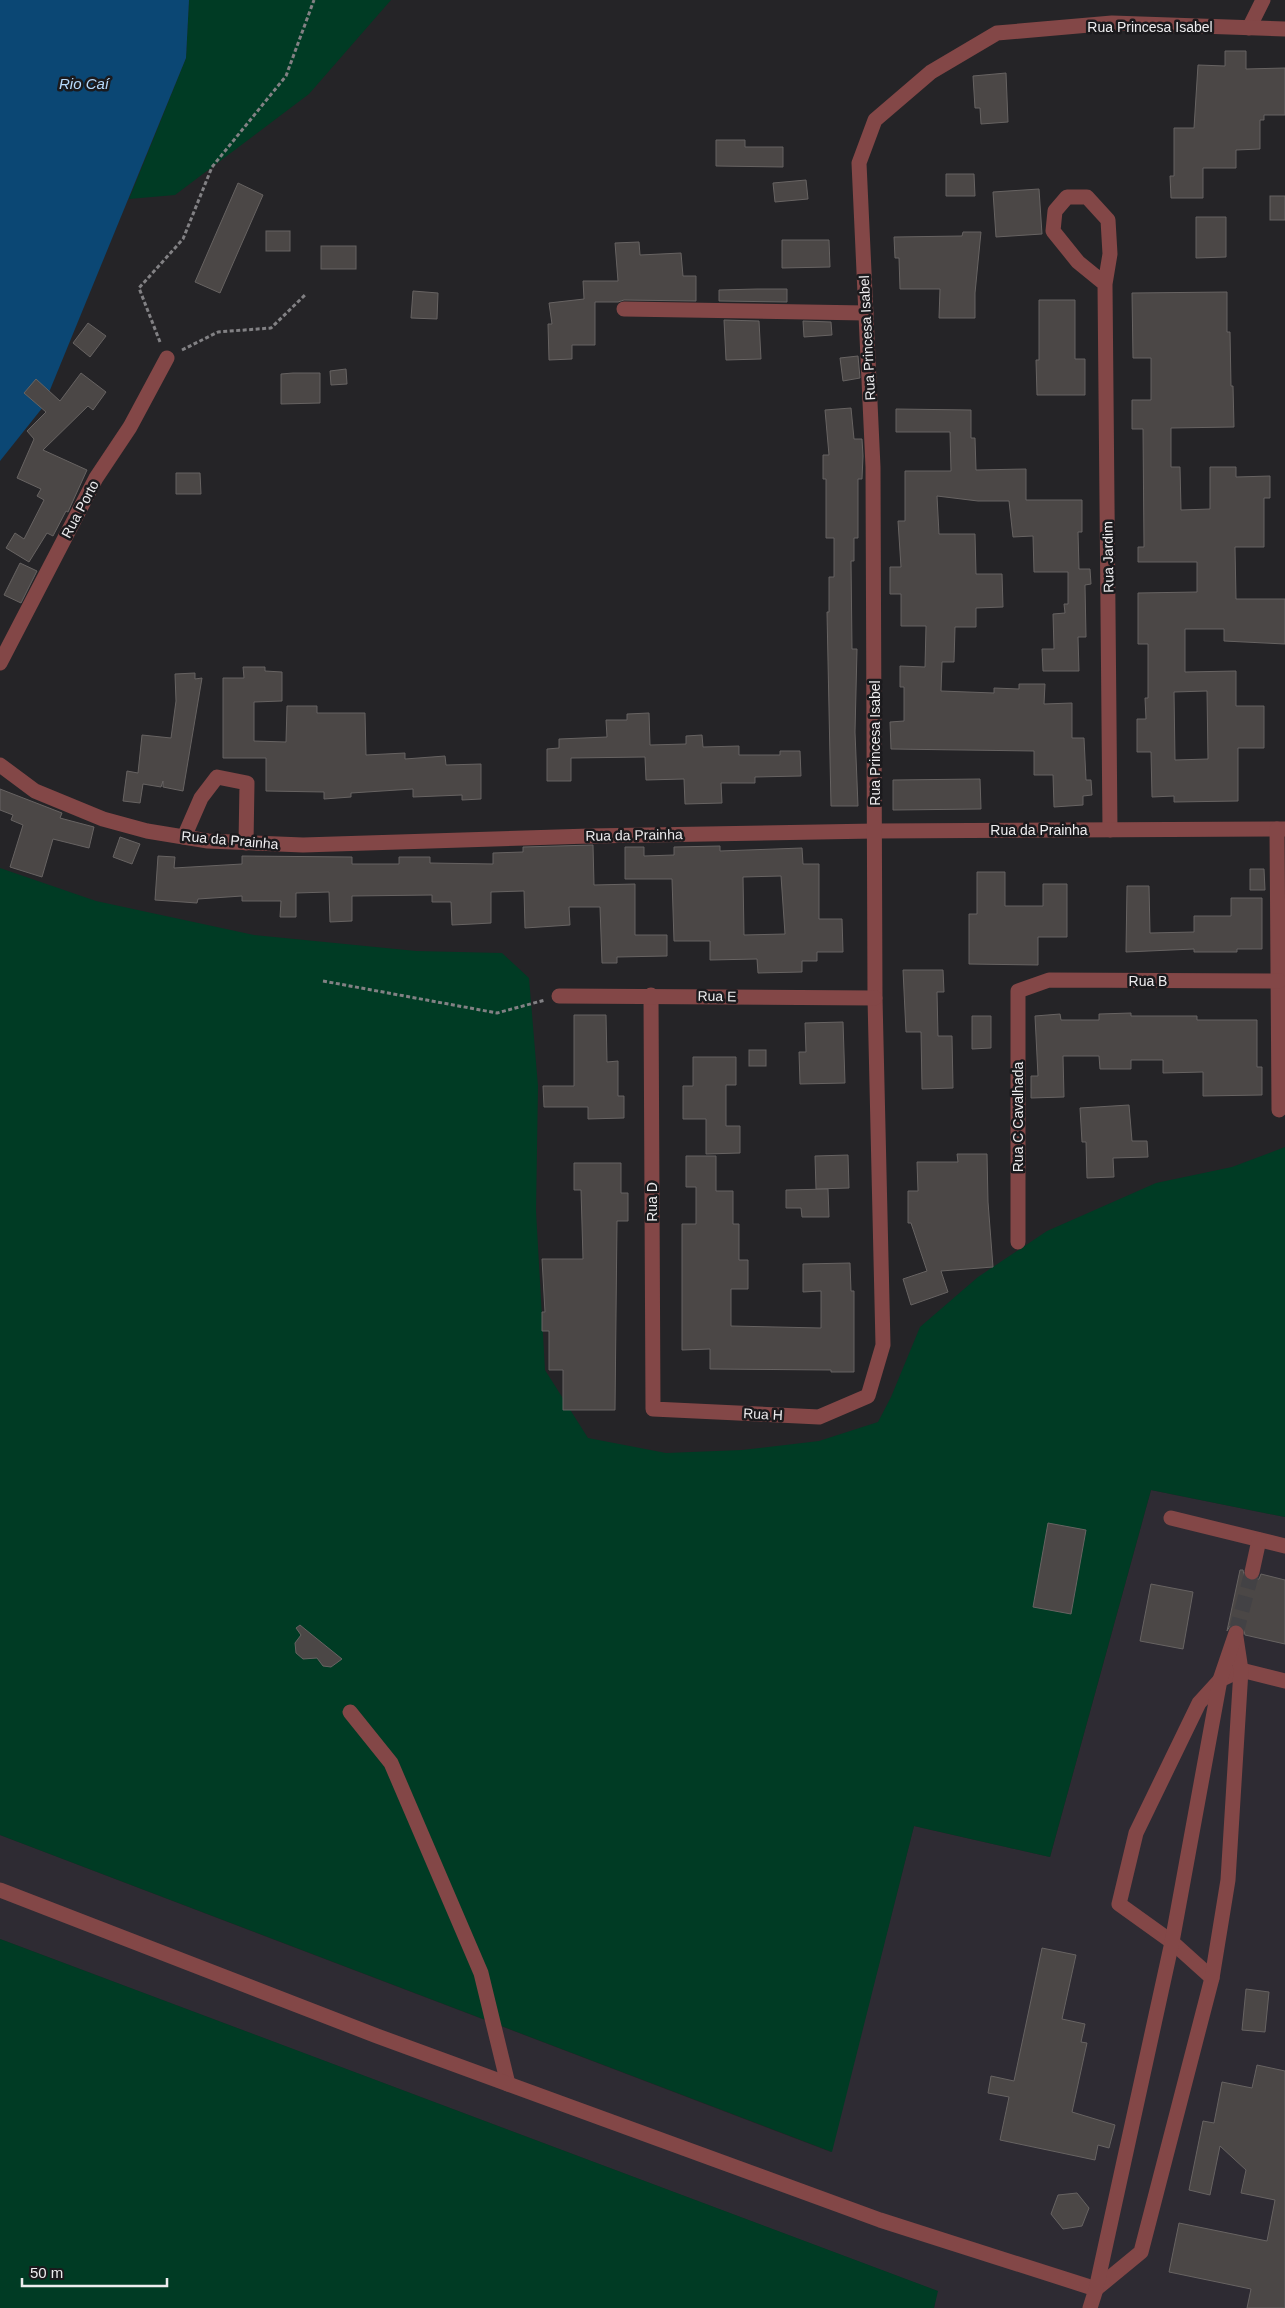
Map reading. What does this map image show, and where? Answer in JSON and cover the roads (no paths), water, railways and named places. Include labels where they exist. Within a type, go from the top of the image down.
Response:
[{"type":"street","points":[[1250,28],[1263,0]]},
{"type":"street","name":"Rua Princesa Isabel","points":[[875,998],[873,467],[859,163],[875,120],[930,72],[997,33],[1112,23],[1285,29]]},
{"type":"street","name":"Rua Jardim","points":[[1105,284],[1078,262],[1053,231],[1055,211],[1067,197],[1087,197],[1108,220],[1110,254],[1105,284],[1110,830]]},
{"type":"street","points":[[624,309],[866,313]]},
{"type":"street","name":"Rua Porto","points":[[0,664],[96,478],[130,427],[167,358]]},
{"type":"street","name":"Rua da Prainha","points":[[0,765],[35,791],[103,819],[147,831],[184,837],[246,843],[303,846],[599,836],[875,831],[1281,829]]},
{"type":"street","points":[[184,837],[201,798],[217,777],[248,783],[246,843]]},
{"type":"street","points":[[1279,1110],[1281,829]]},
{"type":"street","name":"Rua B","points":[[1018,991],[1050,980],[1279,981]]},
{"type":"street","name":"Rua C Cavalhada","points":[[1018,991],[1018,1242]]},
{"type":"street","name":"Rua E","points":[[559,996],[651,995],[875,998]]},
{"type":"street","name":"Rua D","points":[[651,995],[653,1409]]},
{"type":"street","name":"Rua H","points":[[653,1409],[819,1417],[868,1396],[883,1345],[875,998]]},
{"type":"street","points":[[1171,1518],[1285,1546]]},
{"type":"street","points":[[1252,1572],[1259,1540]]},
{"type":"street","points":[[1090,2308],[1096,2289],[1172,1942],[1220,1680],[1236,1633],[1241,1670],[1228,1880],[1212,1978],[1141,2252],[1096,2289]]},
{"type":"street","points":[[1212,1978],[1172,1942],[1119,1904],[1136,1834],[1199,1704],[1220,1680],[1241,1670],[1285,1681]]},
{"type":"street","points":[[350,1712],[391,1763],[480,1974],[508,2084]]},
{"type":"street","points":[[0,1890],[368,2032],[880,2220],[1096,2289]]},
{"type":"water","name":"Rio Caí","points":[[0,0],[189,0],[186,58],[43,407],[0,461]]},
{"type":"tunnel","points":[[1236,1633],[1252,1572]]}]
